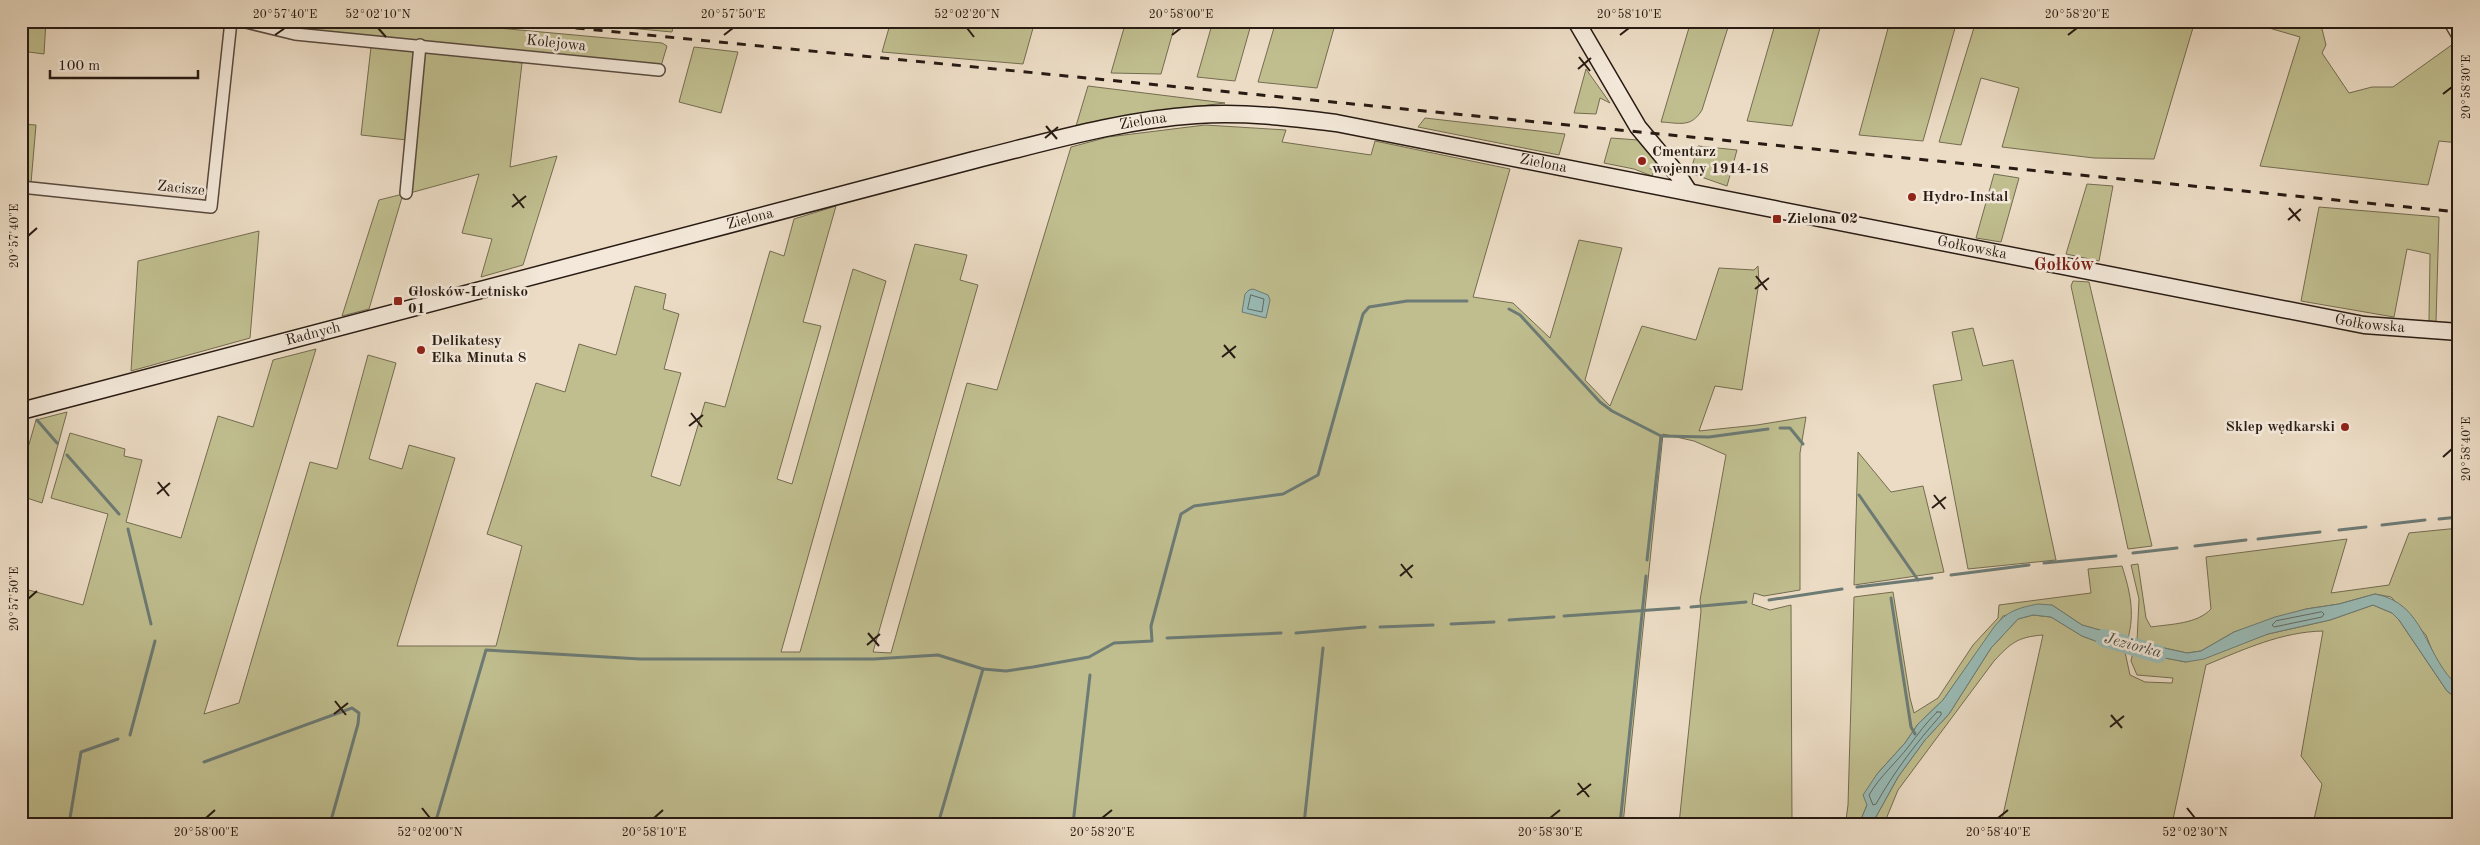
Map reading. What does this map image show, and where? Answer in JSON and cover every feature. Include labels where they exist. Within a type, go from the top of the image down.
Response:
[{"type":"street","name":"Zacisze","points":[[21,187],[211,207],[231,21]]},
{"type":"street","name":"Kolejowa","points":[[242,21],[295,34],[659,70]]},
{"type":"street","points":[[1576,21],[1638,127],[1678,175],[1689,192]]},
{"type":"street","points":[[2449,21],[2459,38]]},
{"type":"street","points":[[406,193],[420,46]]},
{"type":"street","name":"Zielona","points":[[606,257],[983,158],[1092,132],[1148,121],[1198,115],[1273,115],[1336,123],[1689,192]]},
{"type":"street","name":"Gołkowska","points":[[1689,192],[2364,325],[2459,332]]},
{"type":"street","name":"Radnych","points":[[21,411],[606,257]]},
{"type":"shaded area","points":[[21,21],[46,21],[44,54],[21,51]]},
{"type":"shaded area","points":[[258,21],[421,21],[662,43],[667,46],[661,66],[267,25]]},
{"type":"shaded area","points":[[553,21],[674,21],[672,32]]},
{"type":"shaded area","points":[[891,21],[1035,21],[1023,64],[882,52]]},
{"type":"shaded area","points":[[1126,21],[1176,21],[1161,74],[1111,73]]},
{"type":"shaded area","points":[[1213,21],[1252,21],[1235,81],[1197,77]]},
{"type":"shaded area","points":[[1276,21],[1336,21],[1317,88],[1258,82]]},
{"type":"shaded area","points":[[1691,21],[1730,21],[1702,110],[1698,116],[1694,120],[1684,123],[1661,122]]},
{"type":"shaded area","points":[[1776,21],[1822,21],[1792,126],[1747,121]]},
{"type":"shaded area","points":[[1890,21],[1957,21],[1923,141],[1859,135]]},
{"type":"shaded area","points":[[1976,21],[2195,21],[2154,159],[2094,158],[2002,147],[2019,88],[1981,78],[1961,145],[1939,142]]},
{"type":"shaded area","points":[[2245,21],[2320,21],[2326,45],[2322,53],[2349,93],[2372,87],[2393,87],[2453,44],[2459,53],[2459,143],[2439,141],[2428,185],[2260,166],[2300,37]]},
{"type":"shaded area","points":[[371,47],[415,52],[407,140],[361,135]]},
{"type":"shaded area","points":[[694,47],[738,52],[721,113],[679,102]]},
{"type":"shaded area","points":[[425,52],[522,63],[510,167],[557,156],[523,265],[481,277],[492,239],[462,233],[479,174],[410,193]]},
{"type":"shaded area","points":[[1586,69],[1610,103],[1600,98],[1596,114],[1574,113]]},
{"type":"shaded area","points":[[1088,86],[1225,103],[1150,112],[1076,126]]},
{"type":"shaded area","points":[[1425,118],[1565,134],[1559,155],[1418,127]]},
{"type":"shaded area","points":[[21,124],[36,125],[31,183],[21,182]]},
{"type":"shaded area","points":[[1205,125],[1286,130],[1282,142],[1371,155],[1375,141],[1510,169],[1473,297],[1513,303],[1550,338],[1579,240],[1622,248],[1585,380],[1610,406],[1642,326],[1696,340],[1719,268],[1754,270],[1758,266],[1759,282],[1742,390],[1715,386],[1699,431],[1757,425],[1806,417],[1800,453],[1800,590],[1764,596],[1754,593],[1752,604],[1770,610],[1791,605],[1792,824],[1679,824],[1701,611],[1700,600],[1726,455],[1694,441],[1663,434],[1623,824],[21,824],[21,604],[25,589],[83,605],[108,514],[51,498],[70,433],[125,449],[124,456],[142,460],[126,522],[181,538],[218,416],[253,427],[273,360],[316,349],[204,714],[239,703],[310,462],[337,469],[368,355],[396,363],[369,459],[402,469],[409,445],[455,458],[397,646],[496,646],[522,546],[487,534],[536,383],[565,392],[579,344],[616,355],[635,286],[666,294],[663,309],[679,314],[664,369],[681,373],[651,476],[680,486],[705,402],[725,407],[770,251],[784,256],[794,219],[836,206],[803,322],[821,326],[777,479],[792,484],[853,269],[886,281],[781,652],[800,652],[915,244],[967,255],[960,280],[978,285],[873,652],[891,653],[967,383],[997,390],[1071,147],[1108,137]]},
{"type":"shaded area","points":[[1611,138],[1638,140],[1656,162],[1655,166],[1651,166],[1650,169],[1655,169],[1652,176],[1634,169],[1604,163]]},
{"type":"shaded area","points":[[1698,146],[1737,150],[1727,186],[1690,173]]},
{"type":"shaded area","points":[[1994,174],[2019,178],[2001,242],[1976,238]]},
{"type":"shaded area","points":[[2087,184],[2113,186],[2099,261],[2066,254]]},
{"type":"shaded area","points":[[403,194],[369,309],[342,316],[379,200]]},
{"type":"shaded area","points":[[2319,207],[2439,217],[2436,322],[2429,321],[2430,254],[2407,249],[2394,317],[2301,301]]},
{"type":"shaded area","points":[[259,231],[250,338],[131,371],[138,261]]},
{"type":"shaded area","points":[[2073,281],[2089,282],[2152,546],[2128,549],[2071,286]]},
{"type":"shaded area","points":[[1973,328],[1983,366],[2013,360],[2056,560],[1968,569],[1933,385],[1962,380],[1952,332]]},
{"type":"shaded area","points":[[67,412],[42,503],[21,496],[21,472],[36,420]]},
{"type":"shaded area","points":[[1858,452],[1891,492],[1923,486],[1944,572],[1854,585]]},
{"type":"shaded area","points":[[2459,528],[2459,687],[2445,675],[2435,658],[2426,635],[2391,597],[2375,594],[2339,604],[2306,609],[2234,632],[2201,651],[2187,653],[2137,642],[2139,599],[2131,565],[2138,564],[2146,618],[2151,627],[2199,618],[2211,609],[2206,557],[2347,539],[2331,593],[2389,585],[2409,533]]},
{"type":"shaded area","points":[[2122,566],[2131,602],[2128,638],[2082,625],[2052,605],[2003,616],[1943,700],[1918,724],[1905,743],[1877,774],[1862,817],[1855,824],[1840,824],[1846,820],[1848,805],[1854,597],[1893,592],[1914,713],[1938,698],[1973,645],[1998,618],[1999,605],[2091,593],[2088,569]]},
{"type":"shaded area","points":[[2373,605],[2392,613],[2399,620],[2447,691],[2459,700],[2459,824],[2313,824],[2322,784],[2301,756],[2323,631],[2292,634],[2278,638],[2249,647],[2206,665],[2172,824],[2001,824],[2043,635],[2027,637],[2015,642],[1994,661],[1898,790],[1884,824],[1872,824],[1898,777],[1925,740],[1949,714],[1991,648],[2018,619],[2033,615],[2051,617],[2082,636],[2125,652],[2130,675],[2145,682],[2172,683],[2173,678],[2137,675],[2131,661],[2133,652],[2186,662],[2268,634],[2330,620]]},
{"type":"water","points":[[1253,289],[1268,295],[1270,300],[1266,318],[1242,312],[1245,294]]},
{"type":"water","points":[[2375,594],[2392,599],[2405,608],[2415,619],[2447,675],[2459,687],[2459,700],[2447,691],[2399,620],[2392,613],[2373,605],[2330,620],[2268,634],[2204,659],[2186,662],[2133,652],[2137,642],[2187,653],[2201,651],[2234,632],[2275,617],[2306,609],[2339,604]]},
{"type":"water","points":[[2038,604],[2052,605],[2082,625],[2128,638],[2125,652],[2082,636],[2051,617],[2033,615],[2018,619],[1991,648],[1949,714],[1925,740],[1898,777],[1872,824],[1855,824],[1862,817],[1867,805],[1863,795],[1877,774],[1905,743],[1918,724],[1943,700],[1994,627],[2013,611]]},
{"type":"waterway","points":[[938,824],[983,669],[1006,671],[1033,667],[1089,657],[1114,643],[1152,641],[1151,626],[1181,514],[1194,506],[1283,494],[1318,475],[1363,314],[1369,307],[1407,301],[1467,301]]},
{"type":"waterway","points":[[1509,309],[1520,315],[1600,402],[1612,411],[1661,436],[1647,560]]},
{"type":"waterway","points":[[37,420],[57,443]]},
{"type":"waterway","points":[[1780,428],[1790,428],[1803,444]]},
{"type":"waterway","points":[[1661,436],[1709,437],[1768,429]]},
{"type":"waterway","points":[[67,455],[119,514]]},
{"type":"waterway","points":[[1859,495],[1918,580]]},
{"type":"waterway","points":[[2439,519],[2459,517]]},
{"type":"waterway","points":[[2382,525],[2425,520]]},
{"type":"waterway","points":[[2339,530],[2366,527]]},
{"type":"waterway","points":[[128,529],[151,624]]},
{"type":"waterway","points":[[2258,539],[2320,532]]},
{"type":"waterway","points":[[2195,546],[2246,540]]},
{"type":"waterway","points":[[2133,553],[2177,548]]},
{"type":"waterway","points":[[2044,563],[2116,556]]},
{"type":"waterway","points":[[1951,575],[2029,565]]},
{"type":"waterway","points":[[1620,824],[1646,576]]},
{"type":"waterway","points":[[1857,587],[1932,578]]},
{"type":"waterway","points":[[1769,600],[1842,589]]},
{"type":"waterway","points":[[1891,598],[1911,727],[1915,734]]},
{"type":"waterway","points":[[1691,607],[1746,602]]},
{"type":"waterway","points":[[1564,616],[1679,608]]},
{"type":"waterway","points":[[1509,620],[1554,617]]},
{"type":"waterway","points":[[1451,624],[1494,622]]},
{"type":"waterway","points":[[1380,627],[1433,625]]},
{"type":"waterway","points":[[1296,633],[1365,627]]},
{"type":"waterway","points":[[1167,638],[1281,633]]},
{"type":"waterway","name":"Jeziorka","points":[[2104,638],[2158,654]]},
{"type":"waterway","points":[[130,735],[155,641]]},
{"type":"waterway","points":[[1304,824],[1323,648]]},
{"type":"waterway","points":[[435,824],[486,650],[640,659],[874,659],[938,655],[983,669]]},
{"type":"waterway","points":[[1073,824],[1090,675]]},
{"type":"waterway","points":[[204,762],[352,708],[359,713],[358,724],[330,824]]},
{"type":"waterway","points":[[69,824],[81,752],[118,739]]},
{"type":"railway","points":[[504,21],[2459,212]]},
{"type":"place","name":"Cmentarz wojenny 1914-18","points":[[1642,161]]},
{"type":"place","name":"Hydro-Instal","points":[[1912,197]]},
{"type":"place","name":"Zielona 02","points":[[1777,219]]},
{"type":"place","name":"Głosków-Letnisko 01","points":[[398,301]]},
{"type":"place","name":"Delikatesy Elka Minuta 8","points":[[421,350]]},
{"type":"place","name":"Sklep wędkarski","points":[[2345,427]]},
{"type":"district","name":"Gołków","points":[[2064,265]]}]
